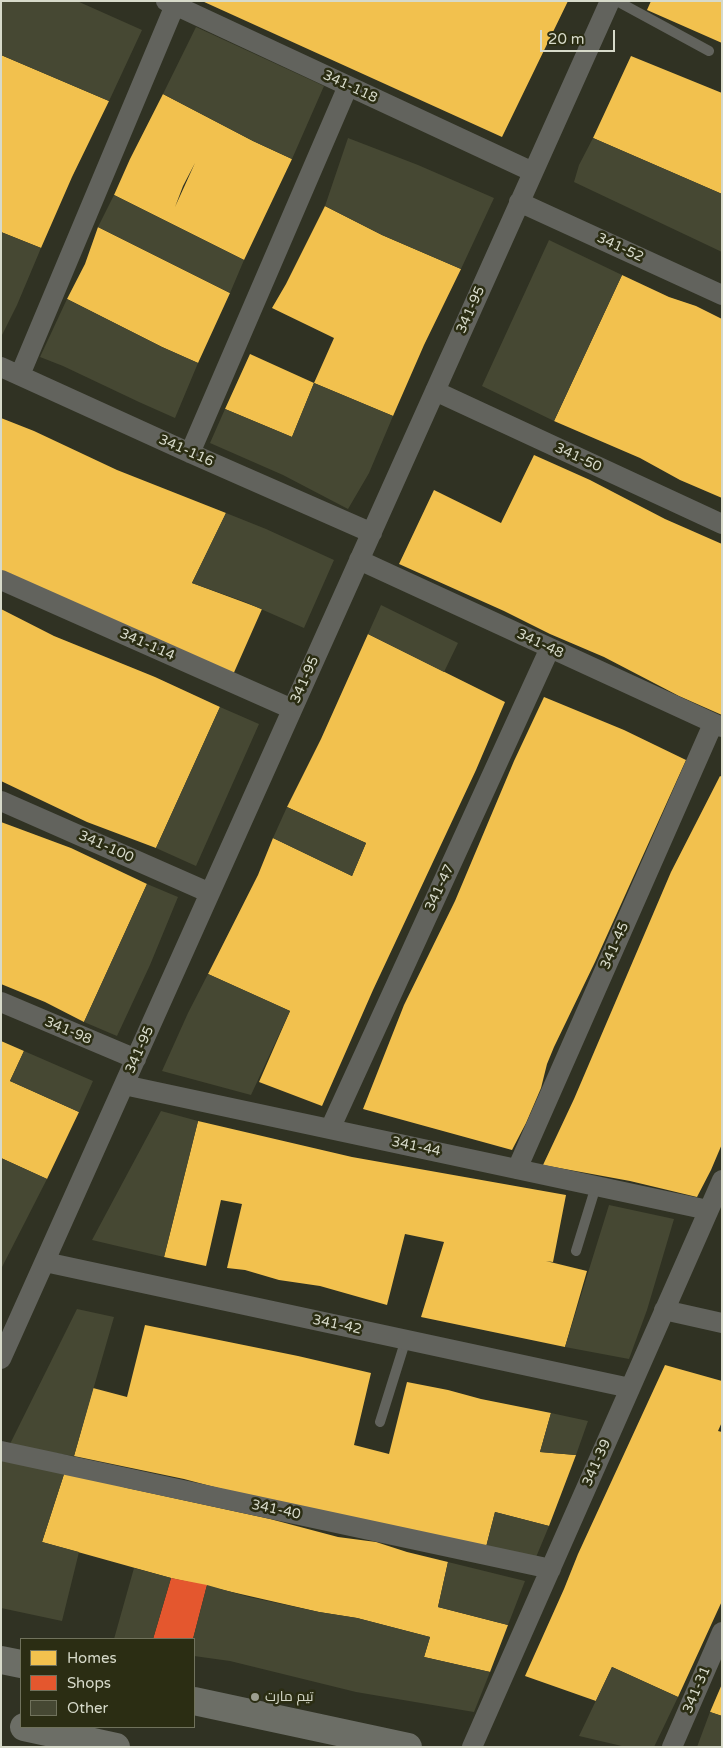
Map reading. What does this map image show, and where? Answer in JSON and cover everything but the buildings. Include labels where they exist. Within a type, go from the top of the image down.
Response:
[{"type":"main road","points":[[1,1660],[20,1664]]},
{"type":"main road","points":[[195,1701],[408,1747]]},
{"type":"main road","points":[[1,1722],[20,1726]]},
{"type":"main road","points":[[30,1728],[116,1747]]},
{"type":"street","name":"341-95","points":[[1,1359],[610,1]]},
{"type":"street","name":"341-118","points":[[170,3],[533,172]]},
{"type":"street","points":[[20,375],[170,3]]},
{"type":"street","points":[[190,453],[348,86]]},
{"type":"street","name":"341-52","points":[[519,202],[722,295]]},
{"type":"street","name":"341-116","points":[[1,367],[372,533]]},
{"type":"street","name":"341-50","points":[[435,391],[722,524]]},
{"type":"street","name":"341-48","points":[[359,560],[718,725]]},
{"type":"street","name":"341-114","points":[[1,580],[292,709]]},
{"type":"street","name":"341-47","points":[[330,1129],[550,648]]},
{"type":"street","name":"341-45","points":[[517,1169],[718,725]]},
{"type":"street","name":"341-100","points":[[1,801],[210,893]]},
{"type":"street","name":"341-98","points":[[1,1002],[136,1059]]},
{"type":"street","name":"341-44","points":[[124,1086],[708,1210]]},
{"type":"street","name":"341-39","points":[[472,1747],[722,1180]]},
{"type":"street","name":"341-42","points":[[45,1262],[630,1388]]},
{"type":"street","points":[[664,1310],[722,1323]]},
{"type":"street","name":"341-40","points":[[1,1451],[551,1569]]},
{"type":"street","name":"341-31","points":[[672,1747],[722,1632]]},
{"type":"lane","points":[[617,1],[709,51]]},
{"type":"lane","points":[[576,1251],[596,1186]]},
{"type":"lane","points":[[380,1422],[406,1340]]},
{"type":"place","name":"تیم مارت","points":[[255,1697]]}]
